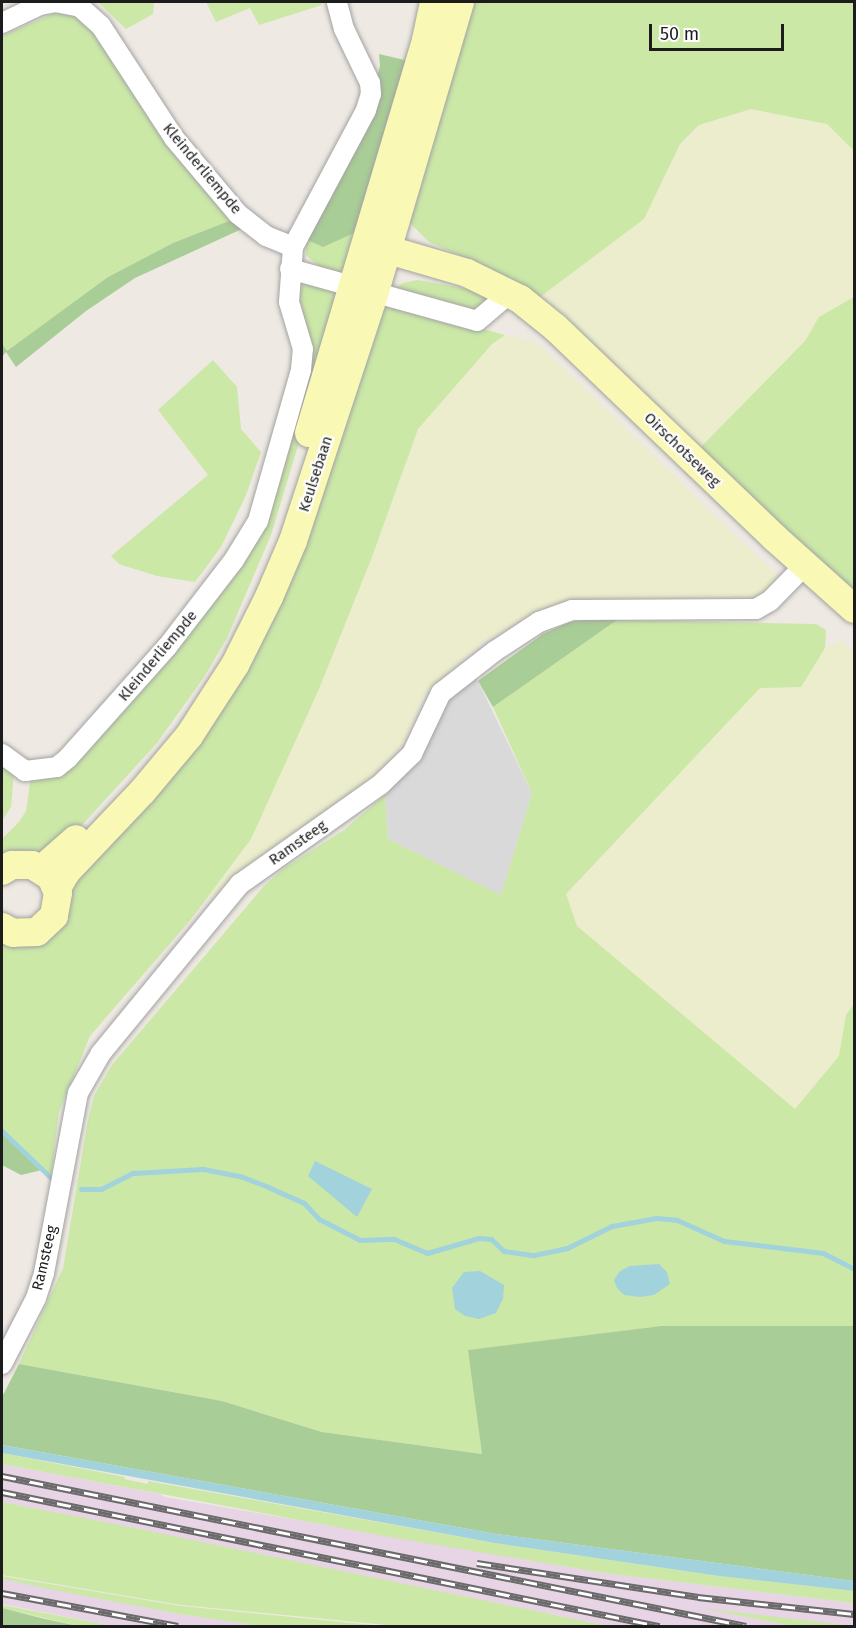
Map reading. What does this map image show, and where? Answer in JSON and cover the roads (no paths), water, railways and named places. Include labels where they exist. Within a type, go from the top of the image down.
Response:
[{"type":"main road","name":"Keulsebaan","points":[[377,246],[434,2]]},
{"type":"main road","name":"Keulsebaan","points":[[49,878],[86,830],[131,782],[197,699],[222,657],[254,592],[277,534],[364,288],[460,2]]},
{"type":"main road","name":"Oirschotseweg","points":[[377,246],[467,273],[510,293],[556,328],[805,565],[855,609]]},
{"type":"main road","points":[[2,928],[25,934],[46,925],[58,905],[49,878],[32,865],[5,864]]},
{"type":"street","name":"Kleinderliempde","points":[[2,22],[40,4],[55,2],[80,7],[106,33],[162,121],[238,214],[266,236],[293,248]]},
{"type":"street","points":[[337,2],[344,30],[370,83],[371,94],[366,110],[293,248],[290,269],[477,321],[510,293]]},
{"type":"street","name":"Kleinderliempde","points":[[2,754],[25,771],[57,767],[68,758],[173,639],[234,560],[258,521],[301,370],[303,349],[289,302],[290,269]]},
{"type":"street","name":"Ramsteeg","points":[[2,1364],[36,1298],[44,1274],[78,1093],[101,1053],[240,884],[380,785],[412,754],[441,693],[495,651],[539,622],[573,610],[756,609],[770,601],[805,565]]},
{"type":"water","points":[[315,1161],[372,1189],[357,1217],[308,1176]]},
{"type":"water","points":[[659,1264],[667,1272],[670,1284],[654,1295],[640,1297],[624,1295],[617,1288],[614,1280],[620,1271],[630,1266]]},
{"type":"water","points":[[480,1271],[504,1285],[503,1299],[496,1313],[479,1319],[465,1316],[455,1309],[452,1288],[464,1272]]},
{"type":"water","points":[[2,1445],[496,1534],[854,1581],[854,1591],[719,1576],[495,1543],[2,1453]]},
{"type":"waterway","points":[[2,1131],[51,1178]]},
{"type":"waterway","points":[[81,1189],[101,1189],[133,1173],[203,1169],[240,1176],[304,1203],[319,1219],[360,1240],[394,1239],[427,1253],[479,1238],[491,1239],[504,1251],[534,1255],[567,1248],[612,1226],[656,1218],[677,1220],[724,1241],[823,1253],[854,1269]]},
{"type":"railway","points":[[2,1476],[746,1626]]},
{"type":"railway","points":[[2,1492],[659,1626]]},
{"type":"railway","points":[[477,1563],[698,1597],[854,1614]]},
{"type":"railway","points":[[2,1593],[178,1626]]}]
